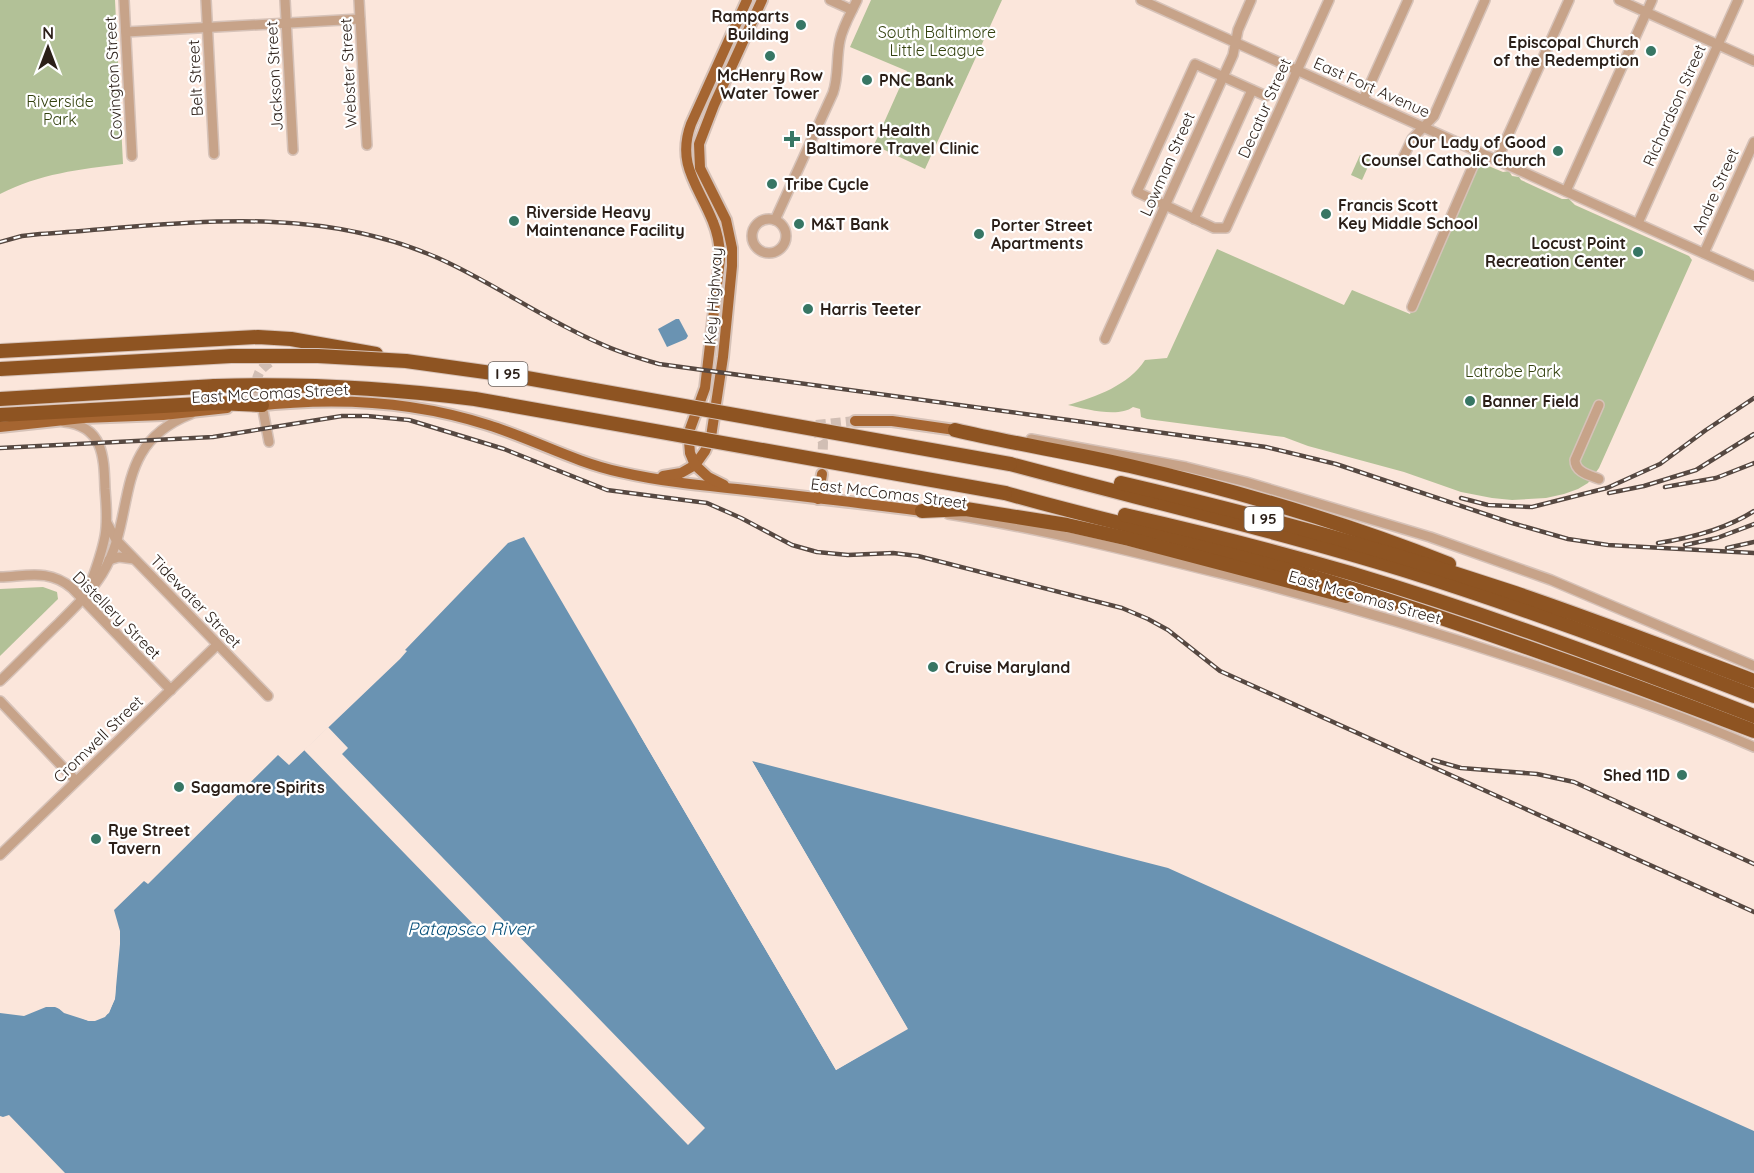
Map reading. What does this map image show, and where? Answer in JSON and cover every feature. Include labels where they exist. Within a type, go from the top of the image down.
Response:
[{"type":"highway","points":[[0,351],[258,337],[291,339],[376,354]]},
{"type":"highway","name":"I 95","points":[[0,369],[231,356],[318,356],[406,361],[521,376],[1010,465],[1098,478],[1231,510],[1345,541],[1514,593],[1754,681]]},
{"type":"highway","name":"I 95","points":[[0,399],[245,385],[332,386],[418,392],[559,413],[1005,493],[1073,503],[1245,543],[1350,573],[1532,632],[1754,716]]},
{"type":"highway","points":[[0,415],[260,401]]},
{"type":"highway","points":[[955,430],[1130,466],[1259,500],[1398,544],[1465,570],[1514,593]]},
{"type":"highway","name":"I 95","points":[[1010,465],[1278,533],[1404,570],[1546,617],[1754,696]]},
{"type":"highway","name":"I 95","points":[[1005,493],[1251,558],[1409,606],[1754,731]]},
{"type":"highway","points":[[922,511],[966,509],[1097,532],[1319,588],[1437,623],[1498,637]]},
{"type":"main road","name":"Key Highway","points":[[695,465],[690,453],[689,435],[705,388],[720,259],[713,220],[689,172],[686,143],[691,124],[747,0]]},
{"type":"main road","name":"Key Highway","points":[[695,465],[708,446],[712,433],[723,357],[732,256],[732,240],[726,220],[700,168],[699,144],[714,105],[762,0]]},
{"type":"main road","name":"East McComas Street","points":[[0,427],[83,418],[199,411],[260,401],[395,406],[441,412],[508,432],[598,466],[648,477],[922,511]]},
{"type":"main road","points":[[855,421],[892,421],[955,430]]},
{"type":"main road","points":[[648,477],[676,475],[695,465],[713,480],[734,489]]},
{"type":"main road","points":[[818,499],[822,474]]},
{"type":"street","name":"Covington Street","points":[[124,0],[132,156]]},
{"type":"street","name":"Belt Street","points":[[206,0],[214,154]]},
{"type":"street","name":"Jackson Street","points":[[285,0],[293,150]]},
{"type":"street","name":"Webster Street","points":[[359,0],[367,145]]},
{"type":"street","points":[[830,0],[852,10]]},
{"type":"street","points":[[775,220],[833,93],[837,79],[840,41],[857,0]]},
{"type":"street","name":"East Fort Avenue","points":[[1141,0],[1754,276]]},
{"type":"street","name":"Lowman Street","points":[[1105,339],[1233,54],[1238,30],[1251,0]]},
{"type":"street","name":"Decatur Street","points":[[1194,219],[1214,228],[1226,228],[1329,0]]},
{"type":"street","points":[[1363,100],[1408,0]]},
{"type":"street","points":[[1402,160],[1412,139],[1434,116],[1485,0]]},
{"type":"street","points":[[1497,160],[1569,0]]},
{"type":"street","points":[[1619,0],[1754,61]]},
{"type":"street","points":[[1566,191],[1652,0]]},
{"type":"street","name":"Richardson Street","points":[[1638,223],[1738,0]]},
{"type":"street","points":[[126,32],[360,19]]},
{"type":"street","points":[[1252,90],[1194,219],[1137,192],[1195,64],[1266,96]]},
{"type":"street","name":"Andre Street","points":[[1704,253],[1754,142]]},
{"type":"street","points":[[1412,307],[1479,152]]},
{"type":"street","points":[[260,401],[269,442]]},
{"type":"street","points":[[1599,405],[1575,460],[1578,470],[1599,479]]},
{"type":"street","points":[[0,681],[83,599],[101,576],[116,540],[130,475],[141,452],[155,435],[167,426],[199,411]]},
{"type":"street","points":[[62,422],[80,426],[93,435],[101,447],[104,464],[107,524],[98,563],[83,599]]},
{"type":"street","points":[[955,430],[992,433],[1127,455],[1186,467],[1276,491],[1491,557],[1566,586],[1754,666]]},
{"type":"street","name":"East McComas Street","points":[[922,511],[1007,524],[1073,538],[1338,604],[1452,638],[1604,688],[1754,747]]},
{"type":"street","name":"Tidewater Street","points":[[107,524],[116,540],[268,696]]},
{"type":"street","points":[[109,560],[119,557],[134,559]]},
{"type":"street","name":"Distellery Street","points":[[0,578],[51,575],[71,587],[171,690]]},
{"type":"street","name":"Cromwell Street","points":[[0,855],[217,645]]},
{"type":"street","points":[[0,701],[76,781]]},
{"type":"green space","name":"Riverside Park","points":[[0,0],[115,0],[123,164],[75,170],[45,177],[0,194]]},
{"type":"green space","name":"South Baltimore Little League","points":[[871,0],[1002,0],[925,169],[874,145],[907,71],[850,47]]},
{"type":"green space","points":[[1360,155],[1371,160],[1362,180],[1351,175]]},
{"type":"green space","name":"Latrobe Park","points":[[1479,162],[1503,172],[1509,171],[1512,176],[1519,177],[1562,199],[1569,199],[1575,205],[1689,256],[1692,260],[1599,468],[1588,483],[1578,489],[1546,498],[1512,500],[1492,498],[1461,492],[1404,472],[1308,446],[1284,437],[1147,419],[1141,417],[1140,409],[1133,407],[1111,412],[1068,405],[1111,389],[1130,376],[1145,360],[1167,358],[1217,249],[1344,305],[1352,290],[1410,314],[1433,265],[1454,198]]},
{"type":"green space","points":[[43,587],[57,592],[58,599],[0,656],[0,589]]},
{"type":"water","points":[[679,319],[688,336],[667,347],[658,329]]},
{"type":"water","name":"Patapsco River","points":[[524,537],[836,1070],[907,1028],[752,761],[1168,868],[1754,1131],[1754,1173],[65,1173],[9,1115],[0,1116],[0,1013],[24,1016],[46,1007],[55,1007],[89,1021],[109,1013],[115,998],[120,944],[120,931],[114,910],[144,881],[148,884],[278,755],[289,765],[400,659],[407,651],[405,650],[508,543]]},
{"type":"pier","points":[[328,727],[348,748],[342,754],[705,1128],[688,1145],[304,750]]},
{"type":"pier","points":[[637,730],[641,731],[837,1066],[904,1028],[749,760],[752,761],[908,1029],[836,1070]]},
{"type":"pier","points":[[116,981],[115,999],[109,1012],[105,1017],[95,1021],[64,1013],[57,1007],[42,1006],[56,1005],[79,1012],[89,1018],[101,1015],[107,1011],[112,998],[113,982]]},
{"type":"tunnel","points":[[259,397],[257,382],[260,372],[267,364],[280,356]]},
{"type":"tunnel","points":[[816,425],[855,421]]},
{"type":"tunnel","points":[[814,427],[823,442],[822,474]]},
{"type":"railway","points":[[0,242],[40,234],[242,221],[291,223],[341,229],[389,240],[438,258],[578,333],[621,352],[659,364],[1266,447],[1336,464],[1512,523],[1568,539],[1608,545],[1754,553]]},
{"type":"railway","points":[[1461,498],[1488,505],[1532,507],[1607,488],[1660,464],[1754,398]]},
{"type":"railway","points":[[0,448],[213,437],[342,416],[409,420],[504,449],[607,490],[707,503],[792,545],[817,552],[848,555],[893,553],[918,556],[1122,608],[1168,630],[1220,671],[1754,912]]},
{"type":"railway","points":[[1609,493],[1644,486],[1696,470],[1754,434]]},
{"type":"railway","points":[[1665,487],[1716,478],[1754,463]]},
{"type":"railway","points":[[1658,543],[1708,532],[1754,511]]},
{"type":"railway","points":[[1685,545],[1717,538],[1754,524]]},
{"type":"railway","points":[[1727,548],[1754,542]]},
{"type":"railway","points":[[1433,760],[1461,768],[1537,774],[1574,782],[1754,864]]},
{"type":"place","name":"Ramparts Building","points":[[801,25]]},
{"type":"place","name":"Episcopal Church of the Redemption","points":[[1651,51]]},
{"type":"place","name":"McHenry Row Water Tower","points":[[770,56]]},
{"type":"place","name":"PNC Bank","points":[[867,80]]},
{"type":"place","name":"Passport Health Baltimore Travel Clinic","points":[[792,139]]},
{"type":"place","name":"Our Lady of Good Counsel Catholic Church","points":[[1558,151]]},
{"type":"place","name":"Tribe Cycle","points":[[772,184]]},
{"type":"place","name":"Francis Scott Key Middle School","points":[[1326,214]]},
{"type":"place","name":"Riverside Heavy Maintenance Facility","points":[[514,221]]},
{"type":"place","name":"M&T Bank","points":[[799,224]]},
{"type":"place","name":"Porter Street Apartments","points":[[979,234]]},
{"type":"place","name":"Locust Point Recreation Center","points":[[1638,252]]},
{"type":"place","name":"Harris Teeter","points":[[808,309]]},
{"type":"place","name":"Banner Field","points":[[1470,401]]},
{"type":"place","name":"Cruise Maryland","points":[[933,667]]},
{"type":"place","name":"Shed 11D","points":[[1682,775]]},
{"type":"place","name":"Sagamore Spirits","points":[[179,787]]},
{"type":"place","name":"Rye Street Tavern","points":[[96,839]]}]
